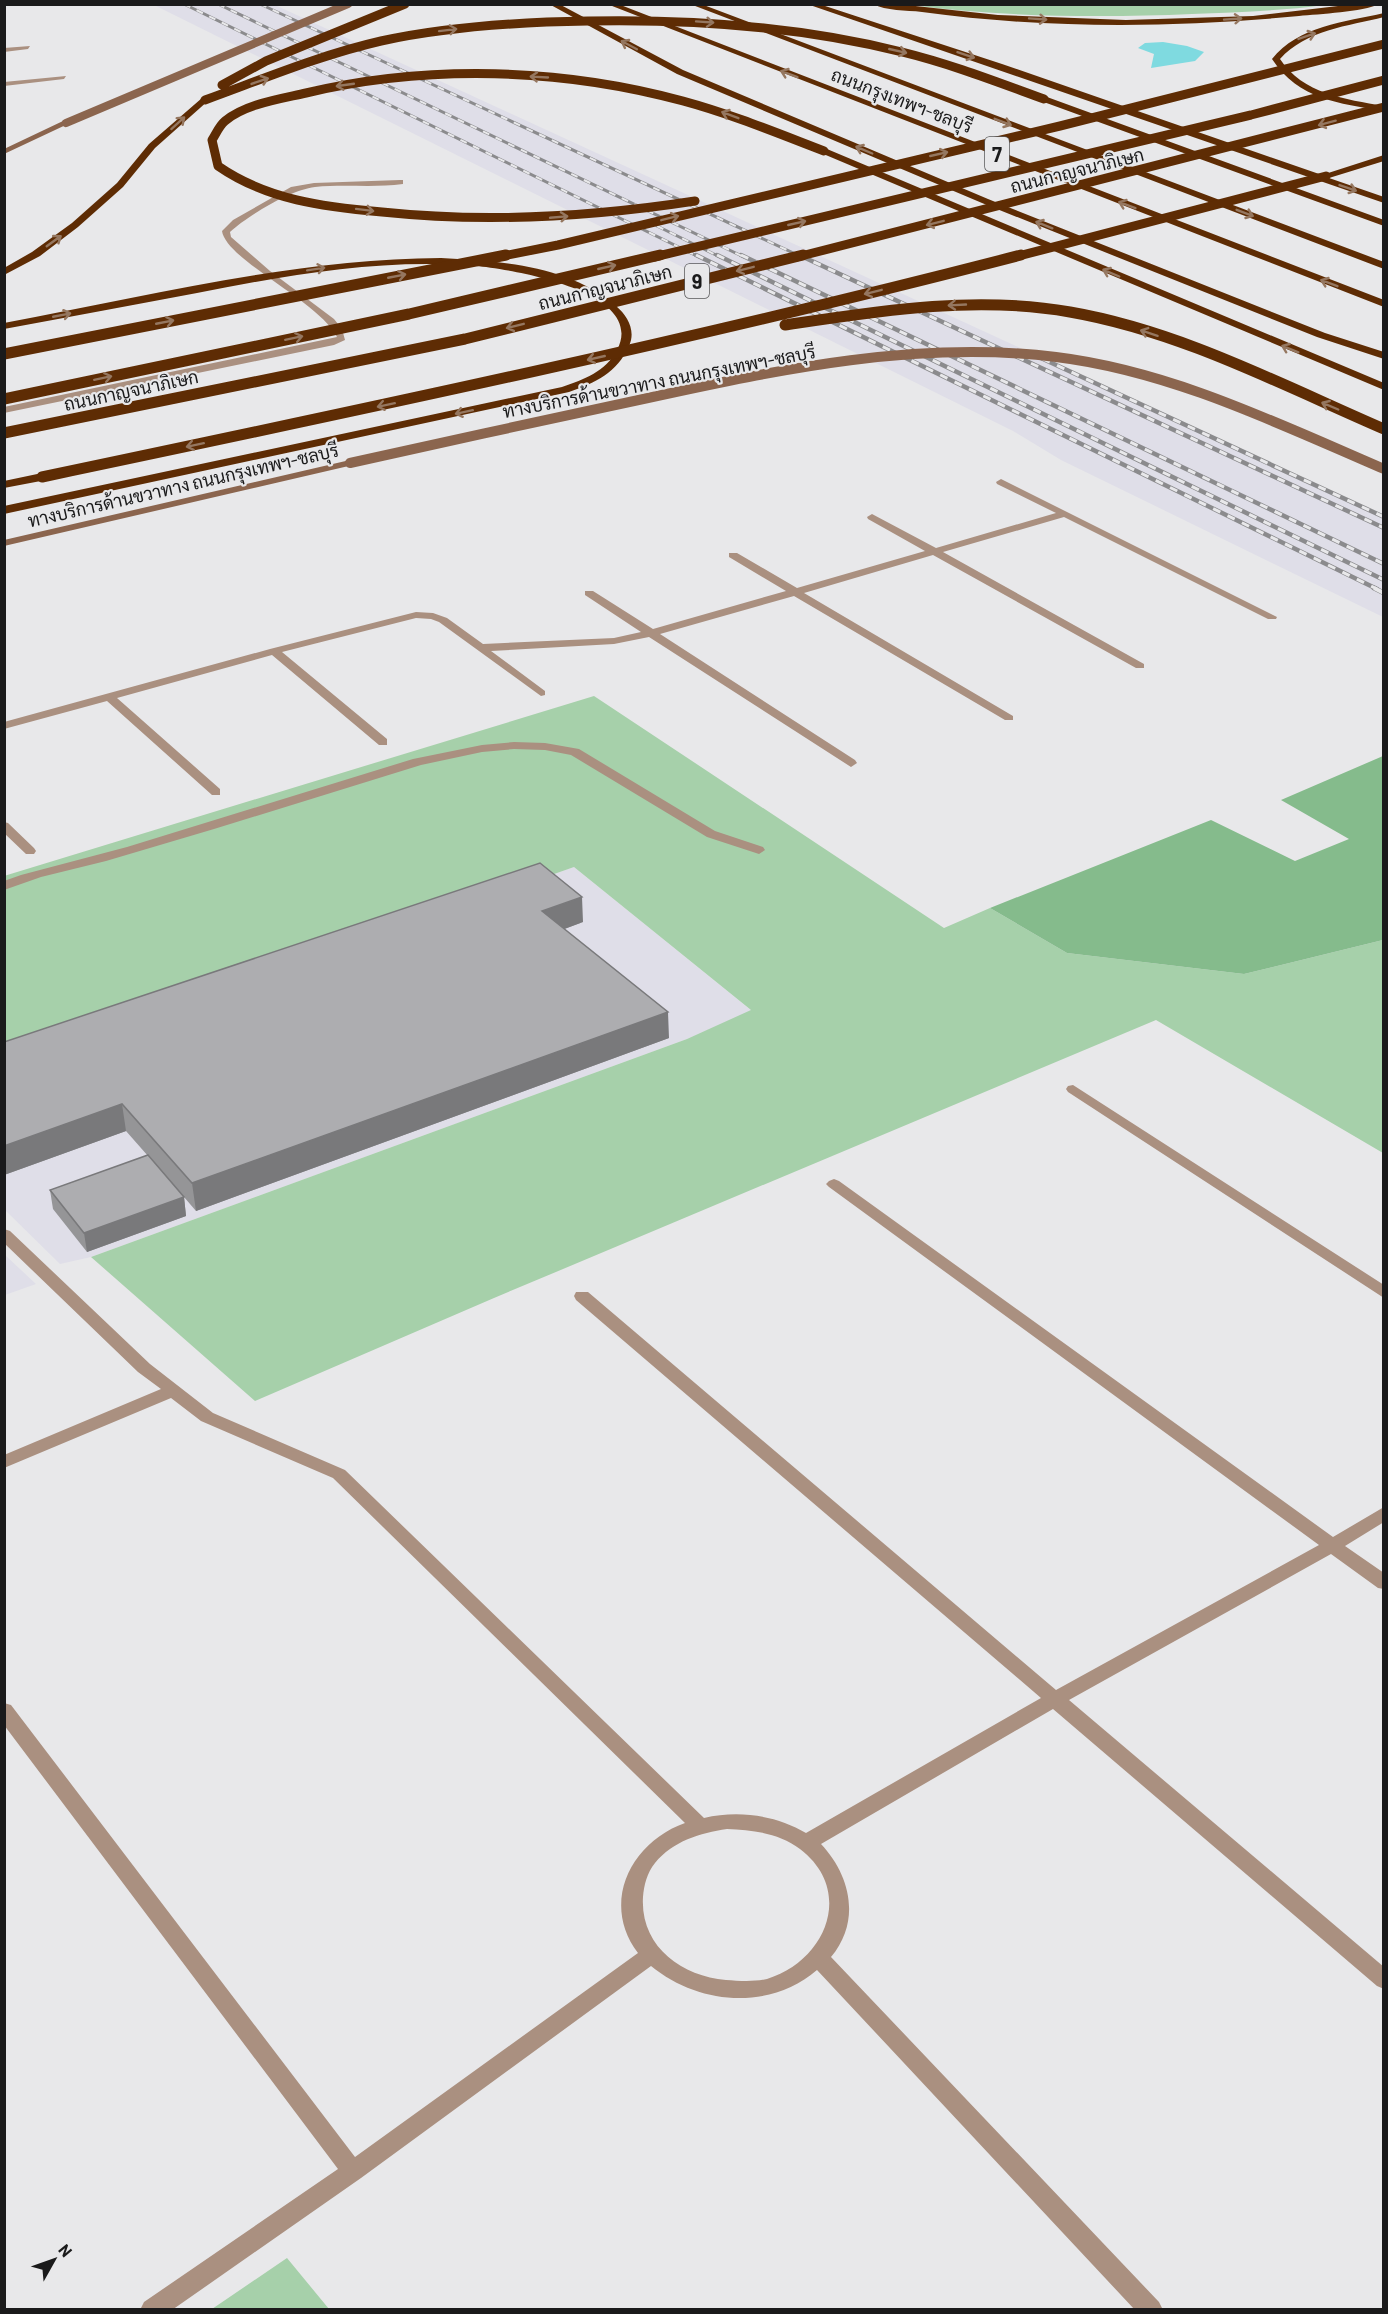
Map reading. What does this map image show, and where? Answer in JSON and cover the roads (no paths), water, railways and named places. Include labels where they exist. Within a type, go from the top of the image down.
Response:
[{"type":"highway","points":[[4,272],[36,254],[75,225],[120,185],[152,146],[229,80],[266,61],[405,4]]},
{"type":"highway","points":[[552,4],[680,72],[985,201],[1321,335],[1383,356]]},
{"type":"highway","name":"ถนนกรุงเทพฯ-ชลบุรี","points":[[610,4],[1383,304]]},
{"type":"highway","name":"ถนนกรุงเทพฯ-ชลบุรี","points":[[693,4],[1383,266]]},
{"type":"highway","points":[[810,4],[999,66],[1383,200]]},
{"type":"highway","points":[[876,4],[942,13],[1049,20],[1154,22],[1284,15],[1376,4]]},
{"type":"highway","points":[[1383,15],[1298,39],[1282,50],[1276,60],[1290,78],[1300,86],[1354,104],[1383,108]]},
{"type":"highway","points":[[205,100],[354,48],[427,33],[545,21],[625,19],[739,24],[845,39],[921,57],[1044,99],[1383,223]]},
{"type":"highway","points":[[4,354],[558,245],[841,176],[1060,126],[1383,44]]},
{"type":"highway","points":[[841,176],[691,202],[611,213],[529,219],[423,218],[311,204],[246,185],[218,166],[212,140],[225,121],[258,106],[326,88],[401,77],[499,75],[566,80],[663,96],[714,109],[824,151],[1383,387]]},
{"type":"highway","name":"ถนนกาญจนาภิเษก","points":[[4,399],[409,314],[1251,116],[1383,80]]},
{"type":"highway","name":"ถนนกาญจนาภิเษก","points":[[4,433],[465,339],[1383,108]]},
{"type":"highway","points":[[4,485],[430,396],[653,345],[950,274],[1383,160]]},
{"type":"highway","points":[[4,326],[334,266],[394,262],[475,263],[535,272],[574,283],[603,298],[624,321],[627,339],[616,363],[593,380],[565,390],[4,510]]},
{"type":"highway","points":[[653,345],[880,310],[964,304],[1039,308],[1108,320],[1158,335],[1383,429]]},
{"type":"main road","points":[[4,152],[66,123],[348,4]]},
{"type":"main road","name":"ทางบริการด้านขวาทาง ถนนกรุงเทพฯ-ชลบุรี","points":[[4,543],[350,463],[759,375],[840,362],[919,354],[1005,354],[1057,357],[1119,370],[1220,399],[1383,469]]},
{"type":"street","points":[[4,50],[28,47]]},
{"type":"street","points":[[4,84],[64,77]]},
{"type":"street","points":[[4,410],[334,342],[342,338],[320,311],[271,276],[227,238],[226,231],[236,222],[294,189],[314,185],[400,182]]},
{"type":"street","points":[[1001,482],[1272,617]]},
{"type":"street","points":[[480,648],[603,642],[652,633],[1065,513]]},
{"type":"street","points":[[872,518],[1140,666]]},
{"type":"street","points":[[733,555],[1009,718]]},
{"type":"street","points":[[589,593],[851,763]]},
{"type":"street","points":[[4,726],[274,651],[424,615],[443,620],[541,693]]},
{"type":"street","points":[[274,651],[383,742]]},
{"type":"street","points":[[109,697],[216,792]]},
{"type":"street","points":[[4,885],[30,875],[92,861],[171,838],[391,769],[473,751],[529,745],[555,746],[575,752],[711,834],[759,850]]},
{"type":"street","points":[[4,826],[30,851]]},
{"type":"street","points":[[1073,1089],[1383,1293]]},
{"type":"street","points":[[834,1184],[1383,1583]]},
{"type":"street","points":[[4,1234],[144,1368],[207,1417],[339,1474],[699,1825]]},
{"type":"street","points":[[582,1296],[1383,1980]]},
{"type":"street","points":[[4,1462],[172,1391]]},
{"type":"street","points":[[806,1843],[1055,1700],[1333,1545],[1383,1513]]},
{"type":"street","points":[[4,1710],[353,2171]]},
{"type":"street","points":[[727,1821],[756,1822],[782,1830],[806,1843],[826,1862],[837,1886],[841,1911],[835,1936],[819,1958],[796,1976],[767,1987],[735,1990],[702,1986],[674,1973],[651,1955],[636,1931],[630,1905],[635,1879],[649,1856],[672,1837],[699,1825],[727,1821]]},
{"type":"street","points":[[152,2310],[353,2171],[651,1955]]},
{"type":"street","points":[[819,1958],[1151,2310]]},
{"type":"water","points":[[1163,42],[1187,46],[1204,52],[1195,61],[1151,68],[1154,54],[1138,48],[1145,43]]},
{"type":"railway","points":[[184,4],[699,257]]},
{"type":"railway","points":[[218,4],[744,257]]},
{"type":"railway","points":[[260,4],[802,257]]},
{"type":"railway","points":[[657,226],[720,257]]},
{"type":"railway","points":[[696,255],[1377,589]]},
{"type":"railway","points":[[717,255],[1384,580]]},
{"type":"railway","points":[[741,255],[1384,564]]},
{"type":"railway","points":[[799,255],[1384,528]]},
{"type":"railway","points":[[1028,352],[1384,517]]},
{"type":"railway","points":[[1374,588],[1384,593]]}]
